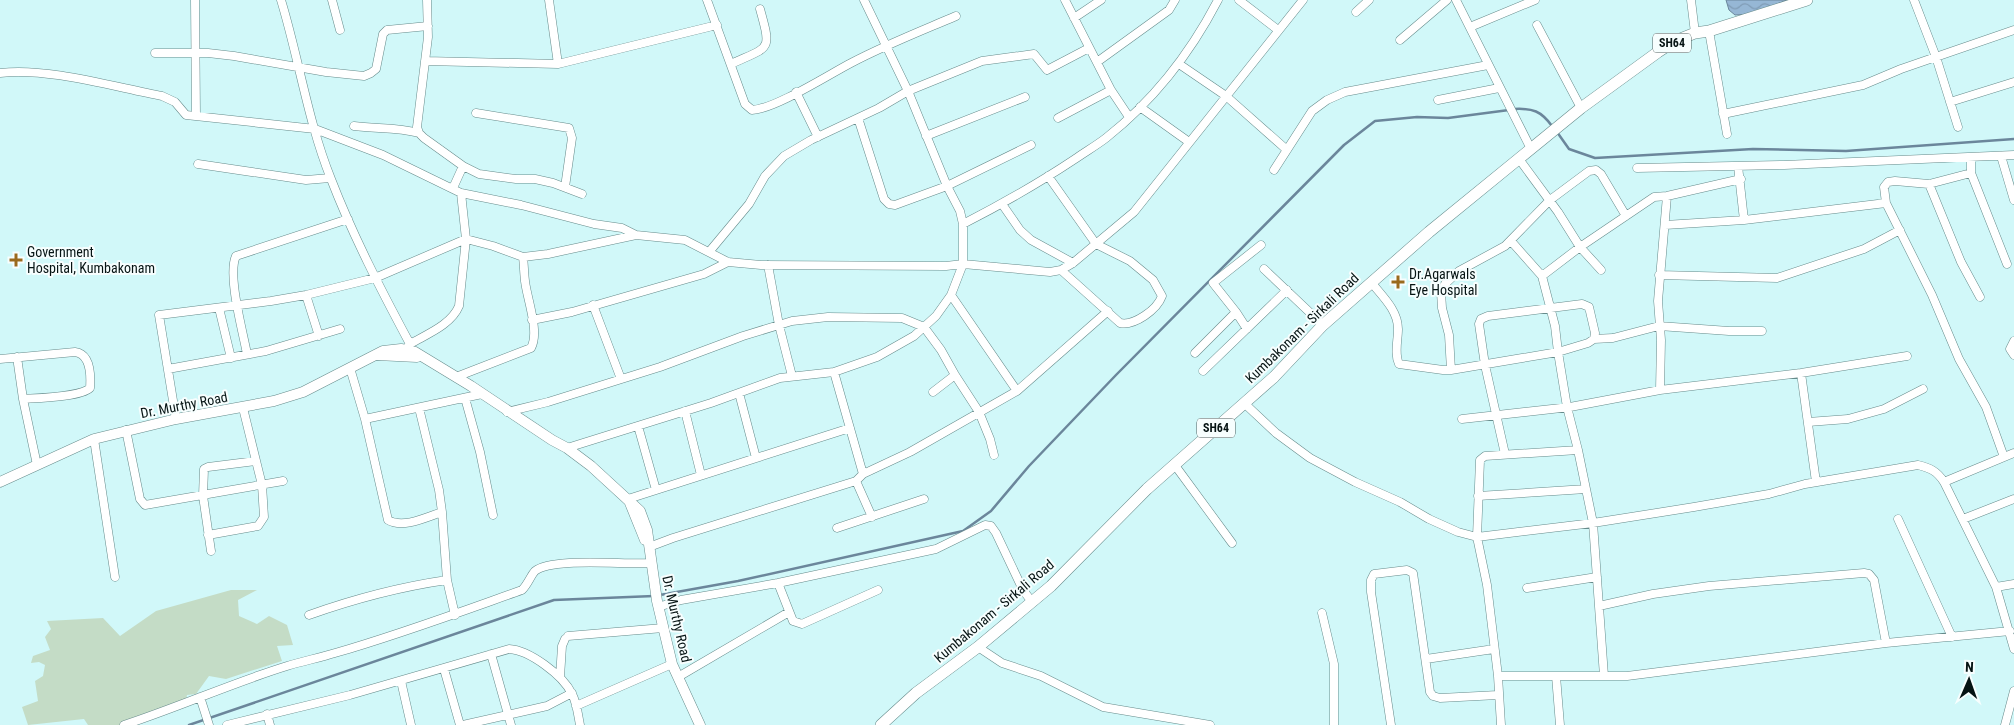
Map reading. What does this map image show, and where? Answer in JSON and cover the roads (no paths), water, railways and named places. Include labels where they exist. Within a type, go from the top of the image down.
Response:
[{"type":"main road","name":"Kumbakonam - Sirkali Road","points":[[881,725],[916,693],[1032,602],[1174,464],[1274,376],[1323,325],[1371,282],[1429,232],[1582,108],[1675,41],[1695,33],[1709,31],[1808,0]]},
{"type":"main road","name":"Dr. Murthy Road","points":[[0,482],[94,439],[176,419],[274,401],[303,392],[373,354],[408,347],[567,448],[591,466],[629,501],[648,546],[658,604],[672,664],[700,725]]},
{"type":"main road","name":"Dr. Murthy Road","points":[[373,354],[422,357]]},
{"type":"main road","name":"Dr. Murthy Road","points":[[687,696],[695,725]]},
{"type":"street","points":[[195,0],[196,116]]},
{"type":"street","points":[[281,0],[330,178],[408,347],[455,316],[459,306],[466,239],[461,193]]},
{"type":"street","points":[[332,0],[340,30]]},
{"type":"street","points":[[419,133],[418,118],[428,26],[427,0]]},
{"type":"street","points":[[549,0],[558,64]]},
{"type":"street","points":[[707,0],[745,104],[752,110],[758,110],[886,46],[956,16]]},
{"type":"street","points":[[1065,0],[1111,90],[1129,117]]},
{"type":"street","points":[[1074,18],[1101,0]]},
{"type":"street","points":[[1097,62],[1169,10],[1175,0]]},
{"type":"street","points":[[963,224],[1002,204],[1106,138],[1140,107],[1179,64],[1206,24],[1218,0]]},
{"type":"street","points":[[1239,0],[1278,30]]},
{"type":"street","points":[[176,419],[159,315],[306,295],[375,278],[466,239],[523,257],[548,254],[636,235],[685,240],[728,262],[768,266],[963,264],[1050,272],[1061,270],[1073,263],[1134,212],[1303,0]]},
{"type":"street","points":[[1356,12],[1369,0]]},
{"type":"street","points":[[1400,40],[1447,0]]},
{"type":"street","points":[[1456,0],[1531,150]]},
{"type":"street","points":[[1470,27],[1535,0]]},
{"type":"street","points":[[1691,0],[1695,33]]},
{"type":"street","points":[[1914,0],[1936,57],[1958,127]]},
{"type":"street","points":[[567,448],[792,376],[834,372],[877,357],[914,336],[936,316],[951,295],[963,264],[963,224],[960,211],[947,186],[908,91],[866,1]]},
{"type":"street","points":[[731,64],[758,52],[767,43],[768,38],[760,9]]},
{"type":"street","points":[[1537,25],[1582,108]]},
{"type":"street","points":[[155,53],[196,53],[234,56],[326,72],[364,76],[376,69],[383,34],[387,30],[428,26]]},
{"type":"street","points":[[425,62],[558,64],[717,26]]},
{"type":"street","points":[[1723,114],[1863,85],[1901,69],[2014,30]]},
{"type":"street","points":[[1709,31],[1728,134]]},
{"type":"street","points":[[709,252],[749,204],[765,176],[784,156],[818,137],[880,108],[908,91],[982,61],[1034,54],[1046,70],[1089,48]]},
{"type":"street","points":[[1179,64],[1226,96],[1287,150]]},
{"type":"street","points":[[1274,170],[1312,111],[1327,100],[1345,92],[1488,65]]},
{"type":"street","points":[[0,73],[46,73],[162,96],[174,102],[186,115],[315,129],[383,155],[461,193],[521,205],[594,224],[622,228],[636,235]]},
{"type":"street","points":[[1950,102],[2014,82]]},
{"type":"street","points":[[1438,100],[1499,88]]},
{"type":"street","points":[[1058,118],[1111,90]]},
{"type":"street","points":[[796,92],[818,137]]},
{"type":"street","points":[[926,136],[1025,97]]},
{"type":"street","points":[[1140,107],[1189,142]]},
{"type":"street","points":[[476,114],[570,128],[572,138],[565,187]]},
{"type":"street","points":[[858,118],[886,202],[895,205],[947,186],[1031,145]]},
{"type":"street","points":[[354,126],[370,128],[393,127],[419,133],[463,166],[480,174],[516,179],[535,179],[582,194]]},
{"type":"street","points":[[1637,168],[1971,158],[2014,155]]},
{"type":"street","points":[[2001,156],[2014,200]]},
{"type":"street","points":[[1971,158],[1972,172],[2007,264]]},
{"type":"street","points":[[1519,160],[1550,200],[1580,247],[1601,270]]},
{"type":"street","points":[[198,164],[306,180],[330,178]]},
{"type":"street","points":[[452,188],[463,166]]},
{"type":"street","points":[[1738,166],[1744,220]]},
{"type":"street","points":[[1451,370],[1450,335],[1442,308],[1441,292],[1445,284],[1459,271],[1505,246],[1550,200],[1589,171],[1596,170],[1601,174],[1626,216]]},
{"type":"street","points":[[1972,172],[1929,184],[1895,181],[1888,182],[1884,187],[1886,203],[1932,295],[1959,359],[1986,407],[2004,457]]},
{"type":"street","points":[[1048,176],[1096,244],[1130,261],[1153,280],[1162,296],[1159,303],[1134,322],[1120,323],[1061,270]]},
{"type":"street","points":[[1542,276],[1580,247],[1654,197],[1667,196],[1740,179]]},
{"type":"street","points":[[1929,184],[1961,262],[1980,297]]},
{"type":"street","points":[[1660,390],[1659,275],[1667,196]]},
{"type":"street","points":[[1665,225],[1744,220],[1886,203]]},
{"type":"street","points":[[1002,204],[1020,230],[1031,240],[1073,263]]},
{"type":"street","points":[[248,354],[236,306],[234,265],[236,256],[348,219]]},
{"type":"street","points":[[1659,275],[1777,278],[1864,249],[1900,230]]},
{"type":"street","points":[[1511,241],[1542,276],[1555,326],[1567,407],[1593,523],[1604,676]]},
{"type":"street","points":[[1247,329],[1213,283],[1261,245]]},
{"type":"street","points":[[456,377],[531,348],[534,343],[532,320],[524,280],[523,257]]},
{"type":"street","points":[[532,320],[594,305],[704,274],[728,262]]},
{"type":"street","points":[[768,266],[779,325],[792,376]]},
{"type":"street","points":[[1264,269],[1323,325]]},
{"type":"street","points":[[1371,282],[1394,310],[1398,327],[1397,352],[1399,364],[1443,370],[1485,365],[1558,352],[1594,340],[1613,338],[1659,326],[1729,331],[1762,331]]},
{"type":"street","points":[[1203,371],[1287,290]]},
{"type":"street","points":[[306,295],[319,336]]},
{"type":"street","points":[[951,295],[1017,391]]},
{"type":"street","points":[[1505,454],[1485,365],[1479,324],[1481,319],[1488,316],[1582,304],[1589,307],[1595,333],[1594,340]]},
{"type":"street","points":[[594,305],[621,379]]},
{"type":"street","points":[[220,308],[231,358]]},
{"type":"street","points":[[648,546],[856,481],[863,474],[910,452],[1017,391],[1108,311]]},
{"type":"street","points":[[1195,353],[1236,312]]},
{"type":"street","points":[[508,412],[548,402],[621,379],[792,321],[828,317],[902,318],[924,327],[941,350],[980,412],[994,455]]},
{"type":"street","points":[[168,369],[266,351],[340,329]]},
{"type":"street","points":[[2014,341],[2010,349],[2014,355]]},
{"type":"street","points":[[0,359],[75,352],[85,356],[90,384],[88,390],[75,394],[23,400]]},
{"type":"street","points":[[1462,419],[1567,407],[1660,390],[1801,374],[1907,356]]},
{"type":"street","points":[[16,357],[37,464]]},
{"type":"street","points":[[350,368],[365,420],[388,520],[394,523],[404,523],[442,512]]},
{"type":"street","points":[[834,372],[863,474]]},
{"type":"street","points":[[1801,374],[1816,482]]},
{"type":"street","points":[[933,392],[955,375]]},
{"type":"street","points":[[1808,422],[1848,418],[1884,409],[1923,389]]},
{"type":"street","points":[[365,420],[482,394]]},
{"type":"street","points":[[739,394],[756,458]]},
{"type":"street","points":[[465,398],[480,452],[494,515]]},
{"type":"street","points":[[1244,403],[1276,433],[1310,458],[1458,532],[1477,537],[1593,523],[1769,494],[1816,482],[1918,465],[1930,468],[1939,474],[1944,482],[1996,587],[2014,649]]},
{"type":"street","points":[[208,535],[258,526],[264,517],[262,485],[243,408]]},
{"type":"street","points":[[419,408],[442,512],[447,580],[455,615]]},
{"type":"street","points":[[685,411],[701,475]]},
{"type":"street","points":[[638,426],[656,490]]},
{"type":"street","points":[[629,501],[701,475],[850,428]]},
{"type":"street","points":[[126,430],[142,503],[151,506],[283,481]]},
{"type":"street","points":[[94,439],[115,577]]},
{"type":"street","points":[[1501,725],[1498,676],[1486,585],[1477,537],[1478,496],[1482,458],[1505,454],[1578,450]]},
{"type":"street","points":[[1944,482],[2014,454]]},
{"type":"street","points":[[211,551],[203,496],[204,470],[208,467],[256,461]]},
{"type":"street","points":[[1174,464],[1232,543]]},
{"type":"street","points":[[856,481],[872,517]]},
{"type":"street","points":[[1478,496],[1586,489]]},
{"type":"street","points":[[1963,520],[2014,498]]},
{"type":"street","points":[[837,528],[924,499]]},
{"type":"street","points":[[1898,519],[1952,637]]},
{"type":"street","points":[[658,604],[778,583],[936,549],[985,525],[990,526],[996,533],[1023,590],[1032,602]]},
{"type":"street","points":[[124,725],[159,714],[289,665],[335,654],[455,615],[522,590],[529,583],[534,572],[542,567],[598,563],[651,563]]},
{"type":"street","points":[[1391,725],[1371,592],[1371,580],[1374,574],[1407,570],[1413,573],[1430,692],[1433,696],[1440,698],[1498,695]]},
{"type":"street","points":[[1599,606],[1654,594],[1709,586],[1864,573],[1869,574],[1874,580],[1886,643]]},
{"type":"street","points":[[1528,588],[1597,577]]},
{"type":"street","points":[[309,615],[349,601],[447,580]]},
{"type":"street","points":[[778,583],[792,621],[802,624],[878,590]]},
{"type":"street","points":[[1996,587],[2014,584]]},
{"type":"street","points":[[678,677],[789,612]]},
{"type":"street","points":[[1322,613],[1334,664],[1334,725]]},
{"type":"street","points":[[560,677],[562,646],[566,638],[663,628]]},
{"type":"street","points":[[1498,676],[1627,676],[1886,643],[2010,632]]},
{"type":"street","points":[[978,646],[1002,662],[1041,676],[1103,707],[1210,725]]},
{"type":"street","points":[[227,725],[401,681],[509,649],[517,650],[560,677],[572,694],[580,725]]},
{"type":"street","points":[[1426,659],[1494,649]]},
{"type":"street","points":[[491,654],[511,725]]},
{"type":"street","points":[[576,706],[672,664]]},
{"type":"street","points":[[444,669],[461,725],[547,706],[572,694]]},
{"type":"street","points":[[1556,676],[1560,725]]},
{"type":"street","points":[[401,681],[411,725]]},
{"type":"street","points":[[2004,725],[2013,696]]},
{"type":"street","points":[[200,697],[209,724]]},
{"type":"street","points":[[266,714],[270,725]]},
{"type":"water","points":[[1726,0],[1787,0],[1752,14],[1735,15],[1729,10]]},
{"type":"waterway","points":[[1514,109],[1536,111],[1552,126]]},
{"type":"waterway","points":[[660,595],[738,581],[963,531],[991,511],[1029,466],[1116,375],[1344,145],[1375,121],[1417,117],[1448,118],[1509,110]]},
{"type":"waterway","points":[[1557,132],[1569,149],[1595,158],[1753,149],[1846,151],[2014,139]]},
{"type":"waterway","points":[[189,725],[554,600],[654,596]]},
{"type":"place","name":"Government Hospital, Kumbakonam","points":[[16,260]]},
{"type":"place","name":"Dr.Agarwals Eye Hospital","points":[[1398,282]]}]
